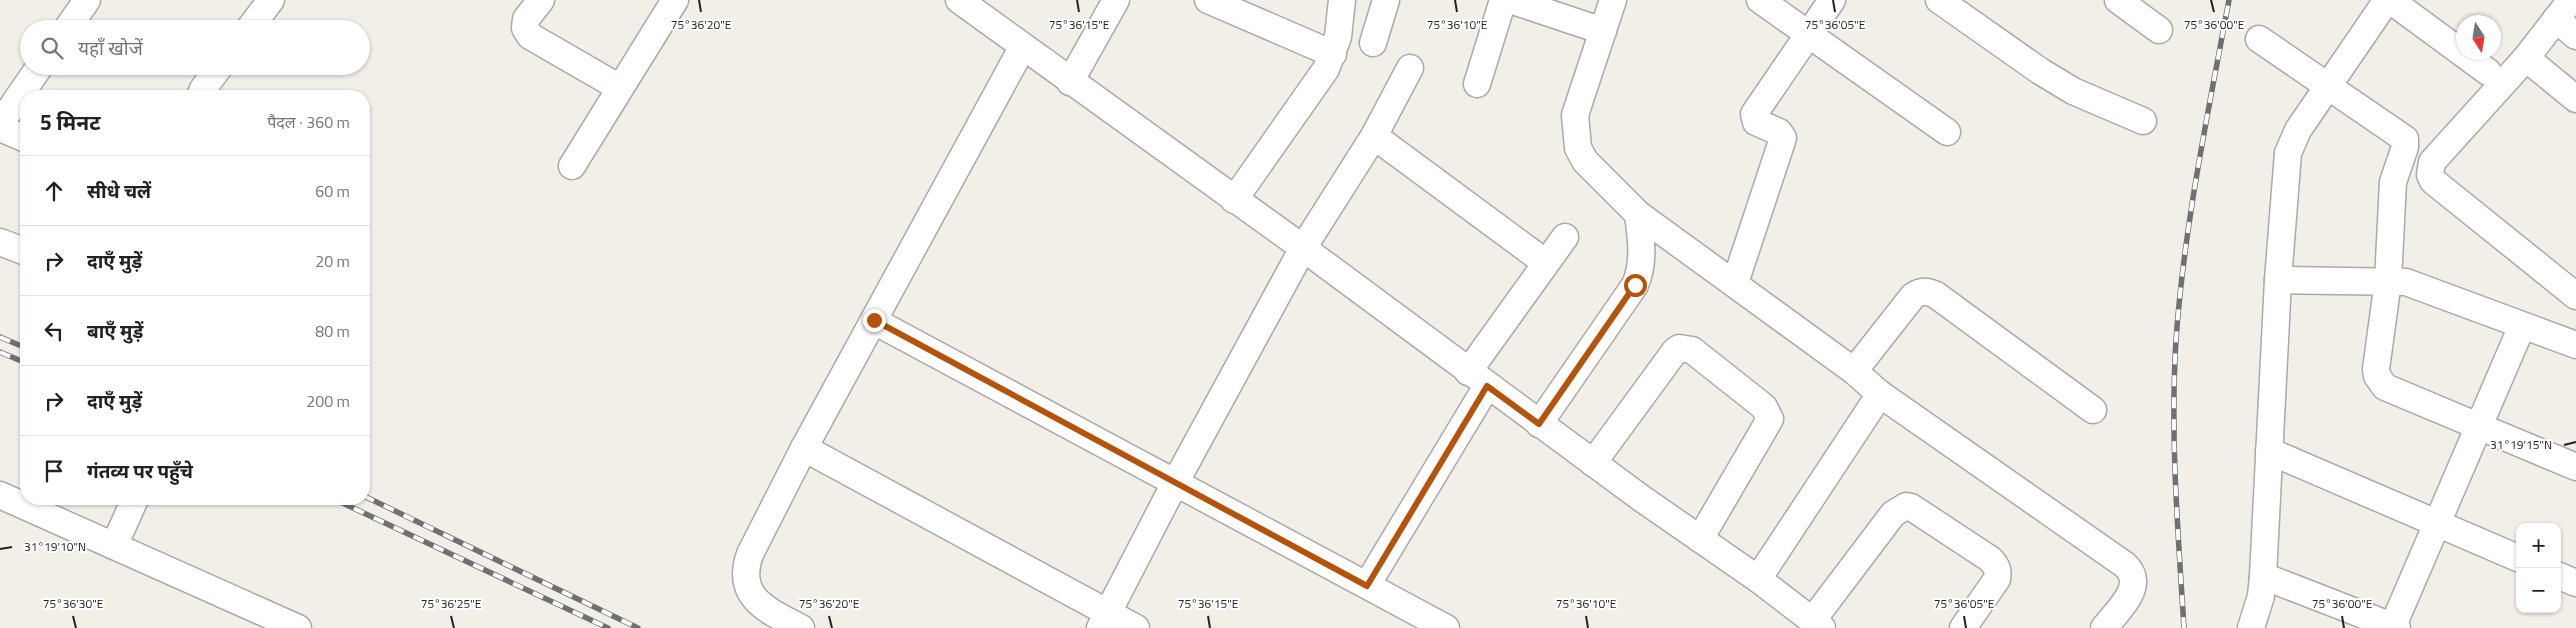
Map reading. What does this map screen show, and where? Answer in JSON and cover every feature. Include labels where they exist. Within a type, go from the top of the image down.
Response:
[{"type":"street","points":[[73,20],[87,0]]},
{"type":"street","points":[[256,20],[271,0]]},
{"type":"street","points":[[541,0],[526,19],[525,28],[530,36],[620,88]]},
{"type":"street","points":[[959,0],[1022,48],[1303,248],[1592,463],[1758,579],[1817,624],[1893,514],[1900,508],[1911,507],[1982,553],[1996,565],[1998,571],[1997,579],[1963,628]]},
{"type":"street","points":[[1070,82],[1116,0]]},
{"type":"street","points":[[1208,0],[1332,54]]},
{"type":"street","points":[[1234,200],[1315,86],[1332,54],[1338,37],[1342,0]]},
{"type":"street","points":[[1373,43],[1386,0]]},
{"type":"street","points":[[1478,84],[1503,0]]},
{"type":"street","points":[[1510,0],[1603,31]]},
{"type":"street","points":[[1613,0],[1575,115],[1578,148],[1585,161],[1638,214],[1854,371],[1880,394],[2132,571],[2135,582],[2132,592],[2104,628]]},
{"type":"street","points":[[1760,0],[1947,132]]},
{"type":"street","points":[[1735,283],[1783,138],[1779,132],[1756,122],[1754,114],[1832,0]]},
{"type":"street","points":[[1939,0],[2040,71],[2073,91],[2143,122]]},
{"type":"street","points":[[2118,0],[2159,30]]},
{"type":"street","points":[[2251,628],[2261,596],[2263,576],[2278,280],[2288,153],[2298,130],[2389,0],[2488,72]]},
{"type":"street","points":[[572,166],[620,88],[667,3]]},
{"type":"street","points":[[2576,36],[2563,10],[2526,58],[2432,162],[2430,176],[2576,296]]},
{"type":"street","points":[[2260,39],[2405,139],[2393,182],[2388,281],[2376,369],[2380,382],[2385,387],[2479,428],[2576,467]]},
{"type":"street","points":[[802,628],[764,608],[753,596],[747,582],[745,570],[804,448],[1022,48]]},
{"type":"street","points":[[2526,58],[2576,99]]},
{"type":"street","points":[[1104,620],[1175,483],[1303,248],[1374,136],[1410,68]]},
{"type":"street","points":[[23,90],[34,75]]},
{"type":"street","points":[[203,90],[213,75]]},
{"type":"street","points":[[0,124],[20,95]]},
{"type":"street","points":[[0,128],[20,136]]},
{"type":"street","points":[[1374,136],[1546,263]]},
{"type":"street","points":[[1539,424],[1635,285],[1641,272],[1642,258],[1638,214]]},
{"type":"street","points":[[1367,586],[1477,379],[1546,263],[1565,237]]},
{"type":"street","points":[[0,242],[20,250]]},
{"type":"street","points":[[2278,280],[2388,281],[2413,284],[2576,345]]},
{"type":"street","points":[[1854,371],[1913,296],[1920,291],[1928,291],[2093,410]]},
{"type":"street","points":[[874,320],[1446,628]]},
{"type":"street","points":[[2263,576],[2394,627],[2436,523],[2522,326]]},
{"type":"street","points":[[1592,463],[1674,351],[1680,348],[1692,350],[1764,407],[1770,419],[1700,539]]},
{"type":"street","points":[[1758,579],[1880,394]]},
{"type":"street","points":[[804,448],[1104,620],[1136,628]]},
{"type":"street","points":[[2269,451],[2516,557]]},
{"type":"street","points":[[0,495],[20,504]]},
{"type":"street","points":[[22,505],[298,628]]},
{"type":"street","points":[[114,546],[132,505]]},
{"type":"street","points":[[2561,577],[2576,583]]},
{"type":"railway","points":[[2184,628],[2174,448],[2176,340],[2191,212],[2229,0]]},
{"type":"railway","points":[[0,337],[20,345]]},
{"type":"railway","points":[[0,352],[20,360]]},
{"type":"railway","points":[[370,499],[638,628]]},
{"type":"railway","points":[[347,505],[608,628]]},
{"type":"route","points":[[874,320],[1367,586],[1487,386],[1539,424],[1635,285]]}]
